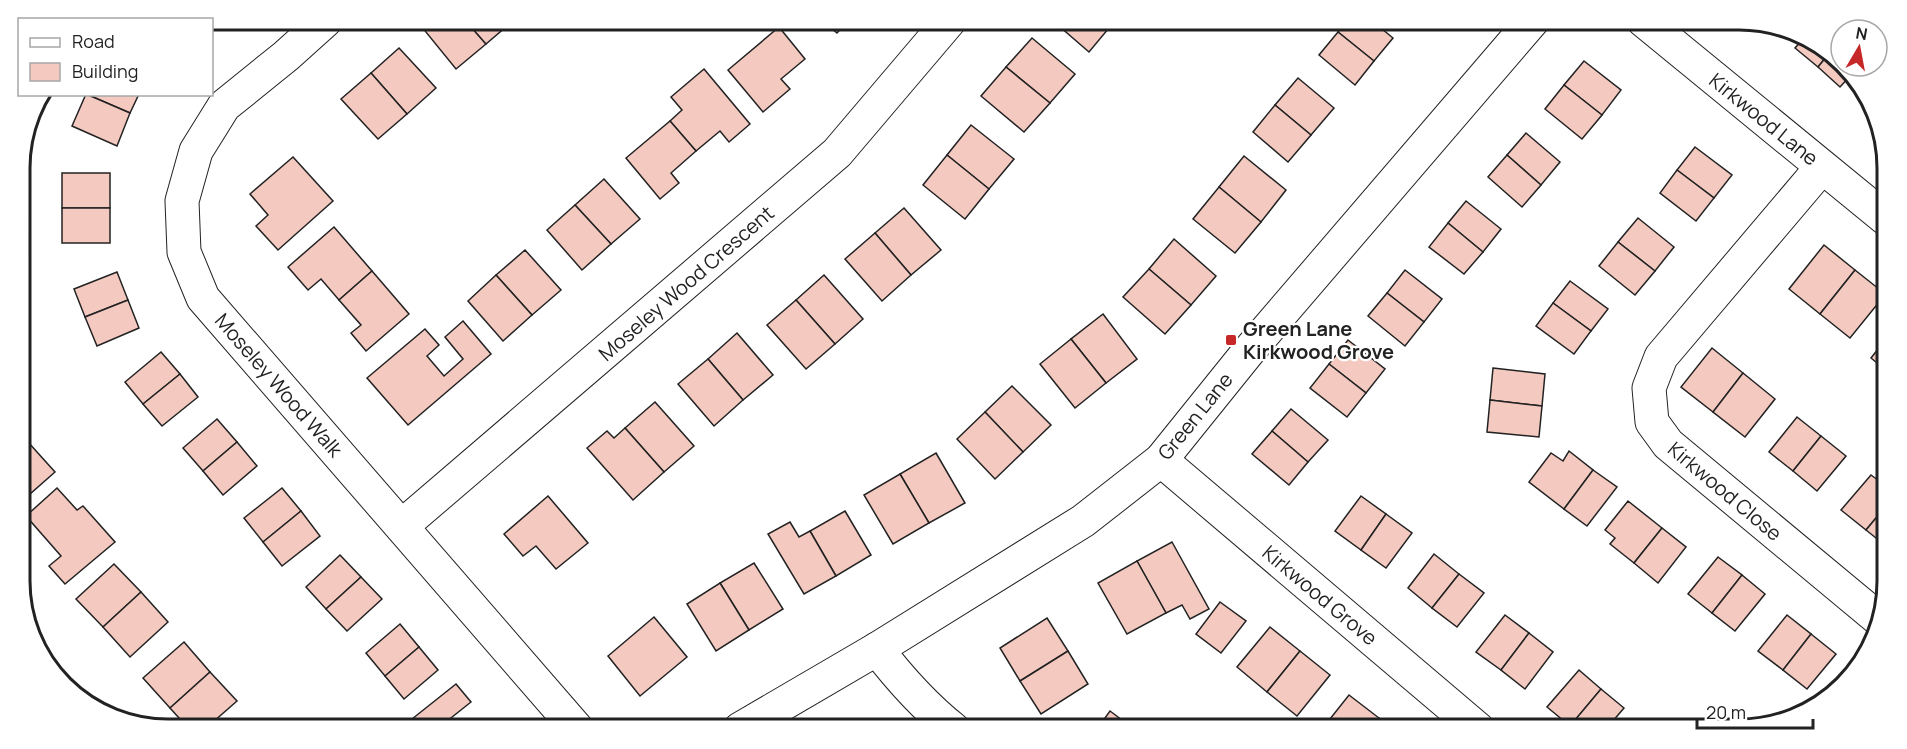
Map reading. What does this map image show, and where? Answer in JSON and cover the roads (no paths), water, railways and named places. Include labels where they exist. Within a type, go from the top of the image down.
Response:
[{"type":"street","name":"Moseley Wood Walk","points":[[315,30],[224,106],[196,151],[182,201],[184,252],[203,298],[568,719]]},
{"type":"street","name":"Moseley Wood Crescent","points":[[402,526],[837,153],[942,30]]},
{"type":"street","name":"Green Lane","points":[[757,719],[877,649],[1083,521],[1161,460],[1248,352],[1524,30]]},
{"type":"street","name":"Kirkwood Lane","points":[[1655,30],[1877,211]]},
{"type":"street","name":"Kirkwood Close","points":[[1822,166],[1661,357],[1649,388],[1652,422],[1668,444],[1873,614]]},
{"type":"street","name":"Kirkwood Grove","points":[[1161,460],[1466,719]]},
{"type":"street","points":[[877,649],[905,686],[940,719]]},
{"type":"place","name":"Green Lane Kirkwood Grove","points":[[1231,340]]}]
